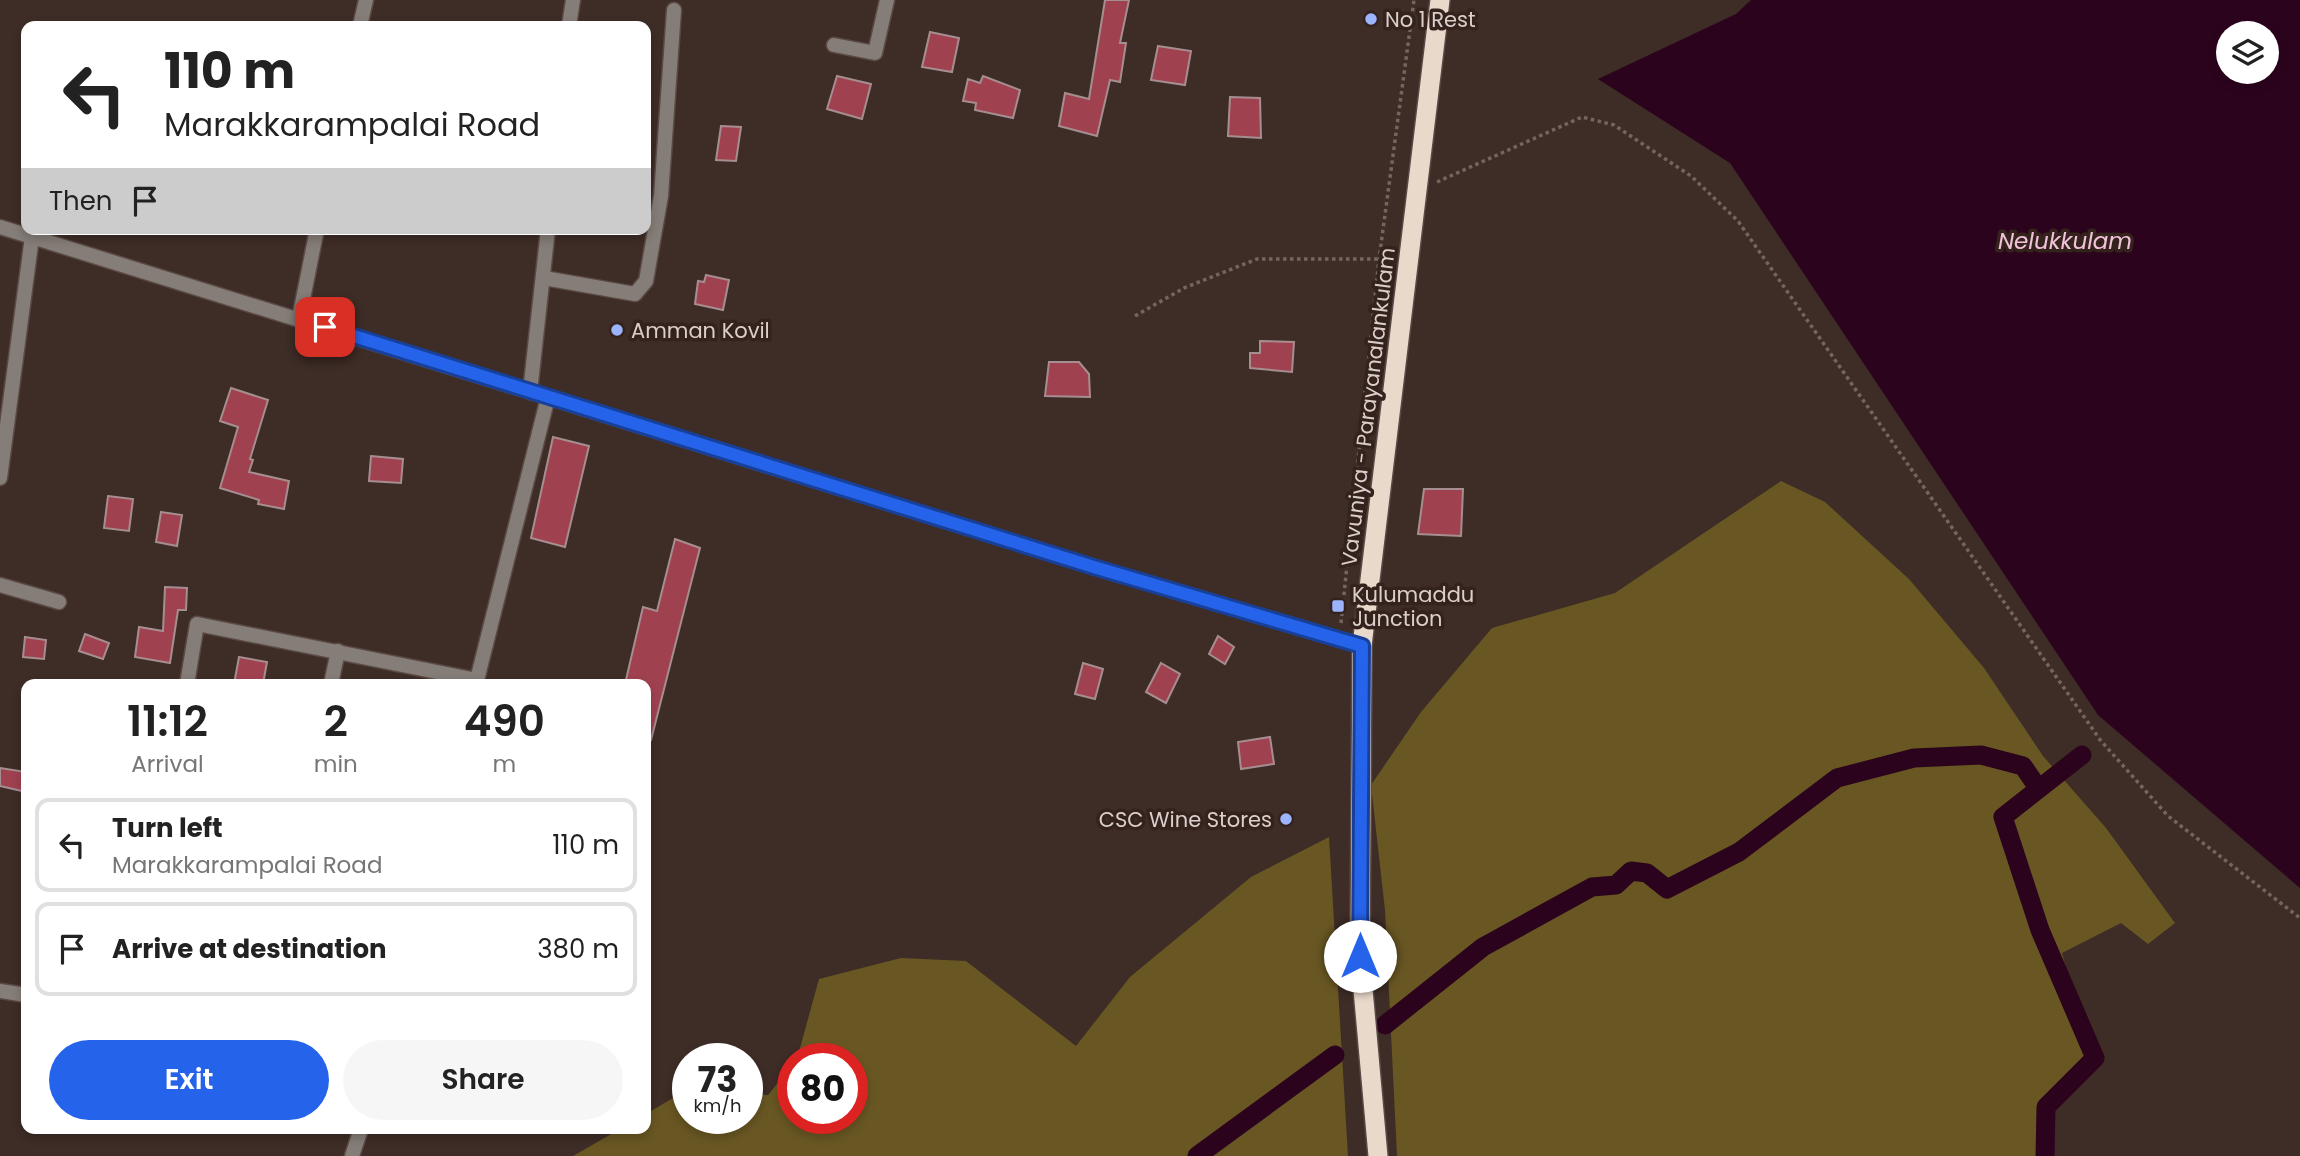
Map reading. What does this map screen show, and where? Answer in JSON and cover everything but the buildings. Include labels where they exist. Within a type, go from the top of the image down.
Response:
[{"type":"highway","name":"Vavuniya - Parayanalankulam","points":[[1378,1156],[1360,956],[1362,646],[1440,0]]},
{"type":"street","points":[[361,21],[366,0]]},
{"type":"street","points":[[570,21],[573,0]]},
{"type":"street","points":[[834,44],[874,53],[887,0]]},
{"type":"street","points":[[544,278],[635,294],[646,281],[661,196],[674,10]]},
{"type":"street","points":[[0,227],[21,234]]},
{"type":"street","points":[[26,235],[1084,564],[1362,646]]},
{"type":"street","points":[[299,319],[316,235]]},
{"type":"street","points":[[530,392],[548,235]]},
{"type":"street","points":[[0,478],[32,237]]},
{"type":"street","points":[[477,679],[548,397]]},
{"type":"street","points":[[0,585],[59,602]]},
{"type":"street","points":[[188,679],[197,624],[338,651],[463,679]]},
{"type":"street","points":[[332,679],[338,651]]},
{"type":"street","points":[[0,991],[21,994]]},
{"type":"street","points":[[352,1156],[359,1134]]},
{"type":"path","points":[[1339,639],[1379,259],[1414,0]]},
{"type":"path","points":[[1417,191],[1582,117],[1614,125],[1691,176],[1738,221],[2101,741],[2168,816],[2300,918]]},
{"type":"path","points":[[1136,316],[1184,288],[1257,259],[1379,259]]},
{"type":"shaded area","points":[[1781,481],[1825,502],[1909,579],[1984,668],[2043,756],[2106,828],[2175,923],[2148,944],[2121,923],[2062,953],[2088,1056],[2040,1108],[2038,1156],[1397,1156],[1385,910],[1371,785],[1421,712],[1492,628],[1615,593]]},
{"type":"shaded area","points":[[1329,837],[1348,1156],[573,1156],[611,1134],[651,1134],[651,1111],[672,1099],[672,1134],[763,1134],[763,1095],[768,1095],[777,1084],[777,1134],[868,1134],[868,1043],[801,1043],[819,979],[901,958],[966,961],[1076,1046],[1130,977],[1251,877]]},
{"type":"water","name":"Nelukkulam","points":[[1751,0],[2300,0],[2300,888],[2098,715],[1730,163],[1598,79],[1736,14]]},
{"type":"waterway","points":[[1385,1025],[1483,947],[1592,887],[1616,885],[1631,871],[1647,873],[1667,889],[1739,852],[1837,778],[1914,758],[1981,755],[2023,766],[2038,788]]},
{"type":"waterway","points":[[2045,1156],[2046,1107],[2095,1058],[2040,930],[2003,817],[2082,755]]},
{"type":"waterway","points":[[1197,1156],[1335,1055]]},
{"type":"place","name":"No 1 Rest","points":[[1371,19]]},
{"type":"place","name":"Amman Kovil","points":[[617,330]]},
{"type":"place","name":"Kulumaddu Junction","points":[[1338,606]]},
{"type":"place","name":"CSC Wine Stores","points":[[1286,819]]},
{"type":"route","points":[[325,327],[1097,568],[1362,646],[1360,956]]}]
